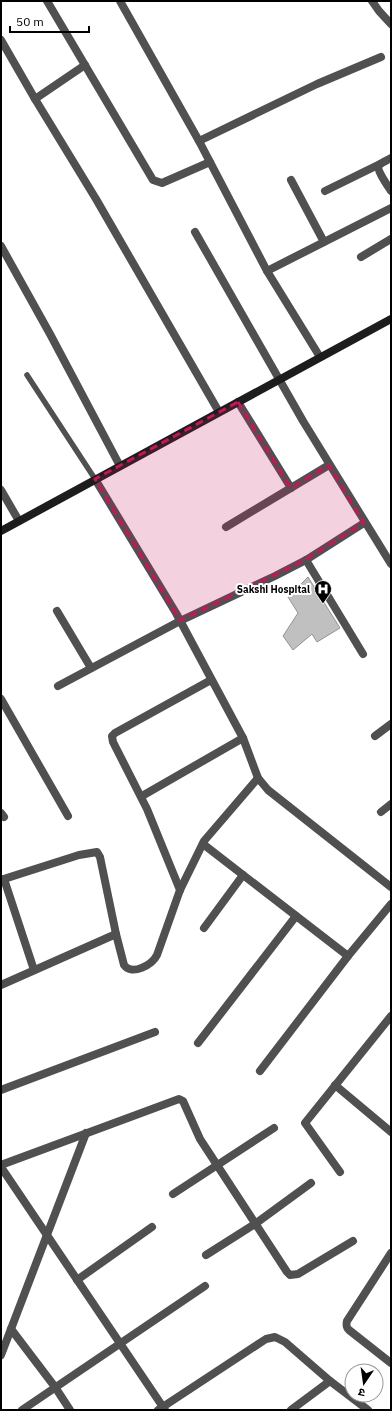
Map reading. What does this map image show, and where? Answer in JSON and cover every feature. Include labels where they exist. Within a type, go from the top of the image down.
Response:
[{"type":"main road","points":[[1,531],[219,412],[279,381],[320,357],[390,322]]},
{"type":"street","points":[[47,1],[153,180],[162,183],[210,162]]},
{"type":"street","points":[[120,1],[199,141],[268,271],[320,357]]},
{"type":"street","points":[[372,1],[391,24]]},
{"type":"street","points":[[1,40],[96,199],[219,412]]},
{"type":"street","points":[[199,141],[317,84],[381,57]]},
{"type":"street","points":[[35,99],[85,65]]},
{"type":"street","points":[[325,191],[391,158]]},
{"type":"street","points":[[380,164],[380,173],[391,191]]},
{"type":"street","points":[[291,180],[324,242]]},
{"type":"street","points":[[268,271],[391,208]]},
{"type":"street","points":[[195,232],[279,381],[364,523],[391,564]]},
{"type":"street","points":[[361,257],[391,239]]},
{"type":"street","points":[[1,246],[50,334],[120,466]]},
{"type":"street","points":[[238,402],[291,488]]},
{"type":"street","points":[[226,527],[329,465]]},
{"type":"street","points":[[95,480],[180,621],[242,738],[258,778],[268,790],[391,887]]},
{"type":"street","points":[[1,490],[19,521]]},
{"type":"street","points":[[58,686],[180,621],[306,560],[364,523]]},
{"type":"street","points":[[306,560],[363,654]]},
{"type":"street","points":[[57,611],[91,668]]},
{"type":"street","points":[[180,890],[142,796],[113,742],[112,736],[114,733],[211,680]]},
{"type":"street","points":[[1,698],[68,816]]},
{"type":"street","points":[[375,736],[391,724]]},
{"type":"street","points":[[142,796],[242,738]]},
{"type":"street","points":[[34,970],[2,880],[79,855],[97,852],[100,857],[124,965],[131,970],[136,969],[150,963],[157,955],[180,890],[203,844],[258,778]]},
{"type":"street","points":[[381,812],[391,804]]},
{"type":"street","points":[[203,844],[348,956]]},
{"type":"street","points":[[204,928],[243,875]]},
{"type":"street","points":[[260,1071],[348,956],[391,904]]},
{"type":"street","points":[[198,1043],[296,916]]},
{"type":"street","points":[[1,985],[116,934]]},
{"type":"street","points":[[340,1172],[305,1123],[391,1016]]},
{"type":"street","points":[[1,1090],[155,1032]]},
{"type":"street","points":[[335,1085],[391,1132]]},
{"type":"street","points":[[353,1240],[298,1274],[290,1275],[217,1166],[198,1135],[181,1099],[175,1099],[1,1166],[162,1409],[266,1339],[275,1338],[285,1342],[330,1381],[368,1410]]},
{"type":"street","points":[[174,1194],[274,1128]]},
{"type":"street","points":[[1,1355],[48,1236],[86,1133]]},
{"type":"street","points":[[206,1255],[255,1224],[311,1183]]},
{"type":"street","points":[[77,1280],[152,1227]]},
{"type":"street","points":[[391,1253],[347,1321],[346,1325],[349,1330],[391,1363]]},
{"type":"street","points":[[22,1410],[205,1286]]},
{"type":"street","points":[[11,1329],[70,1410]]},
{"type":"street","points":[[291,1410],[330,1381]]},
{"type":"lane","points":[[27,375],[95,480]]},
{"type":"highlighted area","points":[[238,402],[291,488],[329,465],[364,523],[306,560],[180,621],[95,479]]},
{"type":"building","points":[[308,577],[340,628],[317,642],[312,634],[293,650],[283,636],[298,613],[288,597]]},
{"type":"place","name":"Sakshi Hospital","points":[[323,604]]}]
